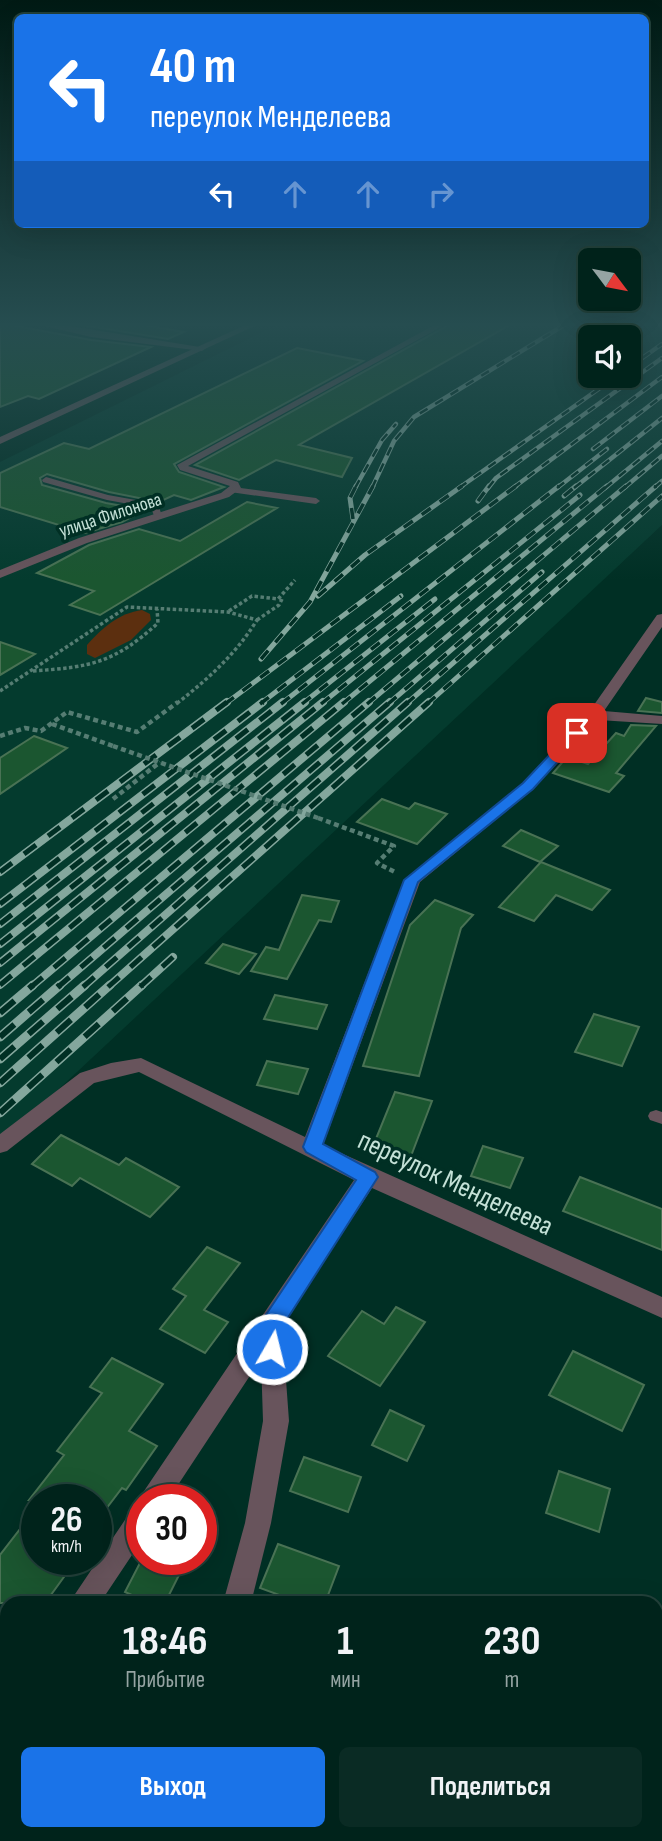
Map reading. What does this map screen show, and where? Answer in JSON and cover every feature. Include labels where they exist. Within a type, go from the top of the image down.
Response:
[{"type":"street","points":[[0,441],[72,408]]},
{"type":"street","name":"улица Филонова","points":[[0,574],[68,545],[233,491],[236,488],[234,484],[184,468],[182,465],[287,408]]},
{"type":"street","points":[[313,1147],[411,880],[528,786],[594,715],[662,618]]},
{"type":"street","points":[[594,715],[662,720]]},
{"type":"street","name":"переулок Менделеева","points":[[0,1146],[87,1078],[111,1070],[141,1065],[313,1147],[368,1177],[662,1308]]},
{"type":"street","points":[[164,1484],[368,1177]]},
{"type":"street","points":[[239,1596],[258,1523],[276,1421],[271,1326]]},
{"type":"street","points":[[88,1596],[126,1540]]},
{"type":"lane","points":[[46,480],[107,497],[155,506],[158,516]]},
{"type":"lane","name":"улица Филонова","points":[[233,491],[316,501]]},
{"type":"path","points":[[0,736],[25,728],[41,731],[67,712],[137,732],[188,696],[249,636],[257,620],[279,605],[295,580]]},
{"type":"path","points":[[228,612],[252,596],[272,602],[282,598]]},
{"type":"path","points":[[0,691],[127,607],[228,612],[257,620]]},
{"type":"path","points":[[30,671],[105,663],[141,639],[158,622],[157,609]]},
{"type":"path","points":[[51,724],[394,846],[377,863]]},
{"type":"path","points":[[113,799],[160,762]]},
{"type":"shaded area","points":[[109,408],[662,408],[662,525],[0,1144],[0,462]]},
{"type":"shaded area","points":[[142,610],[150,614],[151,620],[131,640],[95,658],[87,654],[87,645],[105,627],[126,614]]},
{"type":"building","points":[[174,408],[277,408],[174,464],[179,472],[224,487],[191,500],[174,495],[159,502],[109,492],[47,474],[40,478],[42,485],[106,503],[145,510],[122,522],[85,533],[0,507],[0,473],[64,443],[89,449]]},
{"type":"building","points":[[298,408],[364,408],[299,445],[352,458],[342,477],[276,460],[239,480],[195,465]]},
{"type":"building","points":[[247,502],[277,508],[100,615],[70,605],[94,591],[37,573],[89,545],[139,529],[180,541]]},
{"type":"building","points":[[0,642],[35,654],[0,675]]},
{"type":"building","points":[[646,698],[662,702],[662,713],[638,711]]},
{"type":"building","points":[[631,725],[656,726],[616,773],[624,776],[609,792],[553,773],[567,757],[588,764],[616,733],[624,736]]},
{"type":"building","points":[[34,736],[67,748],[0,794],[0,758]]},
{"type":"building","points":[[382,799],[409,809],[415,803],[447,814],[417,844],[357,822]]},
{"type":"building","points":[[521,830],[558,846],[540,862],[503,846]]},
{"type":"building","points":[[541,862],[610,890],[592,910],[556,895],[534,921],[499,907]]},
{"type":"building","points":[[302,895],[339,901],[331,922],[319,920],[287,979],[251,971],[266,947],[279,950]]},
{"type":"building","points":[[435,900],[473,915],[461,928],[419,1076],[363,1066],[410,925]]},
{"type":"building","points":[[223,944],[256,954],[239,974],[206,963]]},
{"type":"building","points":[[275,995],[327,1005],[317,1029],[264,1019]]},
{"type":"building","points":[[594,1014],[639,1027],[622,1066],[575,1052]]},
{"type":"building","points":[[267,1061],[308,1069],[298,1094],[257,1085]]},
{"type":"building","points":[[395,1092],[432,1101],[411,1156],[373,1146]]},
{"type":"building","points":[[61,1135],[119,1165],[126,1158],[179,1187],[150,1217],[80,1178],[72,1186],[32,1164]]},
{"type":"building","points":[[483,1146],[523,1158],[510,1188],[471,1176]]},
{"type":"building","points":[[580,1177],[662,1209],[662,1250],[563,1211]]},
{"type":"building","points":[[207,1247],[240,1263],[204,1310],[228,1322],[205,1353],[160,1329],[186,1296],[173,1289]]},
{"type":"building","points":[[396,1307],[425,1322],[380,1386],[328,1356],[362,1311],[384,1324]]},
{"type":"building","points":[[573,1351],[644,1385],[622,1431],[549,1395]]},
{"type":"building","points":[[112,1358],[163,1384],[129,1431],[157,1446],[130,1484],[126,1484],[126,1490],[122,1488],[112,1501],[112,1484],[41,1484],[64,1455],[57,1451],[102,1393],[90,1387]]},
{"type":"building","points":[[390,1410],[424,1426],[407,1461],[372,1445]]},
{"type":"building","points":[[304,1457],[361,1477],[348,1512],[290,1491]]},
{"type":"building","points":[[559,1471],[610,1489],[599,1532],[546,1513]]},
{"type":"building","points":[[21,1528],[21,1575],[65,1575],[50,1596],[0,1596],[0,1555]]},
{"type":"building","points":[[278,1544],[339,1566],[328,1596],[282,1596],[260,1588]]},
{"type":"building","points":[[134,1575],[179,1575],[168,1596],[134,1596],[125,1592]]},
{"type":"railway","points":[[373,487],[394,441],[414,417],[429,408]]},
{"type":"railway","points":[[459,488],[572,408]]},
{"type":"railway","points":[[488,488],[496,478],[593,408]]},
{"type":"railway","points":[[513,488],[621,408]]},
{"type":"railway","points":[[593,449],[646,408]]},
{"type":"railway","points":[[574,488],[662,418]]},
{"type":"railway","points":[[355,488],[382,440],[396,424]]},
{"type":"railway","points":[[605,488],[662,441]]},
{"type":"railway","points":[[557,488],[607,449]]},
{"type":"railway","points":[[624,488],[662,456]]},
{"type":"railway","points":[[654,488],[662,481]]},
{"type":"railway","points":[[318,596],[365,555],[462,486]]},
{"type":"railway","points":[[478,501],[489,486]]},
{"type":"railway","points":[[225,704],[516,486]]},
{"type":"railway","points":[[281,704],[559,486]]},
{"type":"railway","points":[[564,496],[576,486]]},
{"type":"railway","points":[[342,704],[607,486]]},
{"type":"railway","points":[[367,704],[626,486]]},
{"type":"railway","points":[[406,704],[656,486]]},
{"type":"railway","points":[[261,659],[310,602],[373,487]]},
{"type":"railway","points":[[353,519],[350,498],[355,488]]},
{"type":"railway","points":[[321,704],[580,495]]},
{"type":"railway","points":[[427,704],[662,496]]},
{"type":"railway","points":[[388,704],[542,572]]},
{"type":"railway","points":[[260,704],[401,596]]},
{"type":"railway","points":[[302,704],[435,599]]},
{"type":"railway","points":[[0,872],[227,702]]},
{"type":"railway","points":[[0,904],[263,702]]},
{"type":"railway","points":[[0,924],[283,702]]},
{"type":"railway","points":[[0,944],[305,702]]},
{"type":"railway","points":[[0,963],[323,702]]},
{"type":"railway","points":[[0,985],[344,702]]},
{"type":"railway","points":[[31,987],[369,702]]},
{"type":"railway","points":[[58,987],[390,702]]},
{"type":"railway","points":[[83,987],[408,702]]},
{"type":"railway","points":[[108,987],[429,702]]},
{"type":"railway","points":[[140,987],[173,957]]},
{"type":"railway","points":[[0,1013],[33,985]]},
{"type":"railway","points":[[0,1037],[60,985]]},
{"type":"railway","points":[[0,1059],[85,985]]},
{"type":"railway","points":[[0,1083],[110,985]]},
{"type":"railway","points":[[0,1113],[142,985]]},
{"type":"route","points":[[272,1349],[271,1326],[368,1177],[313,1147],[411,880],[528,786],[577,733]]}]
